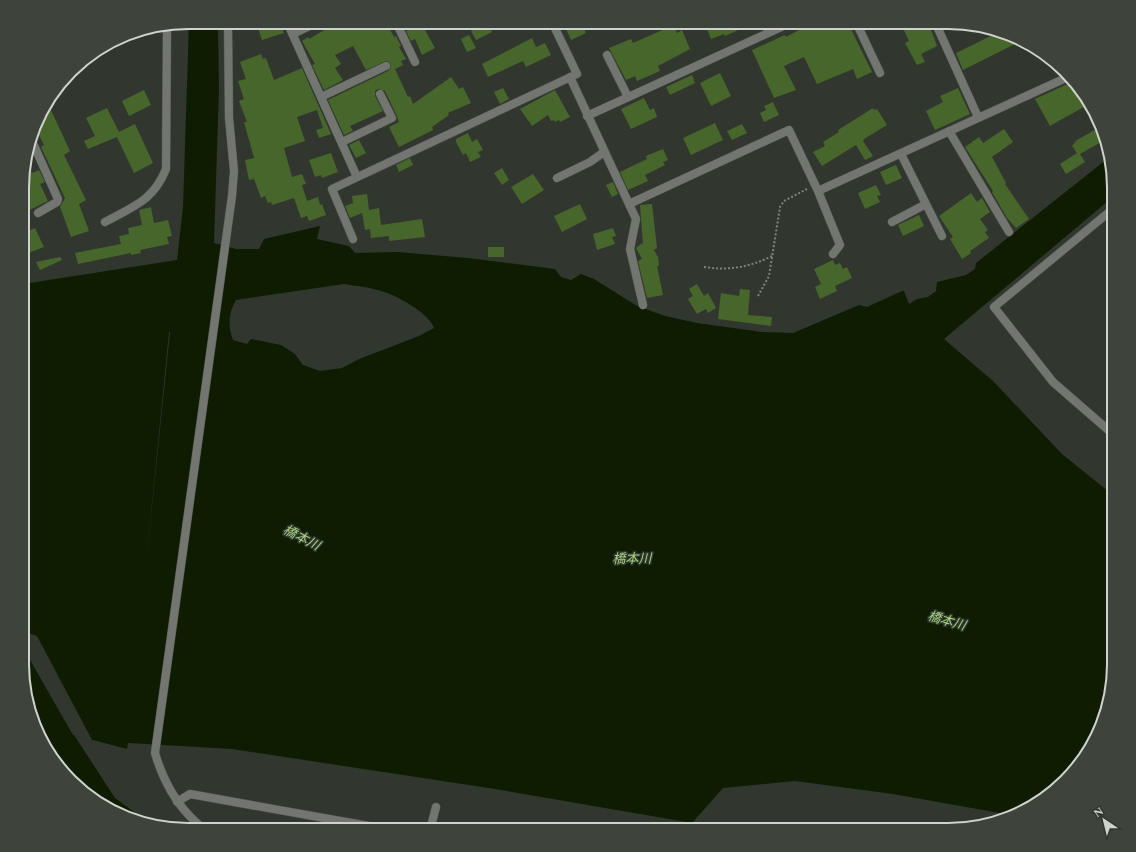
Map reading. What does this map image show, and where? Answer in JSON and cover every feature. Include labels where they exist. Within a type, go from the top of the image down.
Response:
[{"type":"street","points":[[198,823],[177,802],[162,776],[156,753],[227,239],[234,171],[229,118],[228,29]]},
{"type":"street","points":[[290,29],[357,177]]},
{"type":"street","points":[[293,34],[303,29]]},
{"type":"street","points":[[399,29],[415,62]]},
{"type":"street","points":[[353,239],[332,189],[576,74],[555,29]]},
{"type":"street","points":[[587,116],[777,29]]},
{"type":"street","points":[[859,29],[880,73]]},
{"type":"street","points":[[938,29],[978,117]]},
{"type":"street","points":[[105,222],[136,206],[152,195],[160,183],[166,169],[167,30]]},
{"type":"street","points":[[607,55],[628,97]]},
{"type":"street","points":[[321,97],[386,66]]},
{"type":"street","points":[[570,77],[636,219],[630,249],[643,305]]},
{"type":"street","points":[[817,188],[901,154],[978,117],[1063,79]]},
{"type":"street","points":[[342,142],[392,118],[380,94]]},
{"type":"street","points":[[629,204],[789,130],[817,188],[840,245],[833,254]]},
{"type":"street","points":[[949,131],[1009,232]]},
{"type":"street","points":[[34,146],[58,199],[57,202],[38,213]]},
{"type":"street","points":[[557,178],[590,162],[604,152]]},
{"type":"street","points":[[901,154],[942,236]]},
{"type":"street","points":[[892,222],[926,204]]},
{"type":"street","points":[[1107,214],[994,307],[1053,382],[1107,429]]},
{"type":"street","points":[[177,802],[190,794],[352,823]]},
{"type":"street","points":[[432,823],[436,807]]},
{"type":"path","points":[[758,296],[769,276],[780,207],[784,201],[817,188]]},
{"type":"path","points":[[704,268],[732,270],[773,256]]},
{"type":"water","name":"橋本川","points":[[189,29],[218,29],[219,89],[214,243],[236,249],[259,249],[264,239],[320,226],[317,239],[349,246],[355,253],[397,252],[468,258],[555,269],[561,277],[571,280],[581,274],[594,279],[637,306],[665,316],[697,323],[762,332],[793,333],[859,305],[867,307],[902,291],[904,291],[909,304],[917,299],[928,297],[936,291],[937,282],[966,275],[975,269],[976,263],[1105,161],[1107,177],[1107,202],[944,339],[993,381],[1062,454],[1107,490],[1107,675],[1099,715],[1086,744],[1068,769],[1053,784],[1028,802],[1003,814],[893,794],[795,781],[723,788],[692,823],[495,789],[232,749],[128,743],[127,749],[74,735],[115,798],[139,816],[108,802],[83,784],[68,769],[50,744],[37,715],[30,685],[29,283],[177,260],[183,207]],"holes":[[[344,284],[372,288],[395,296],[411,305],[426,316],[434,328],[419,336],[359,359],[342,368],[320,371],[303,365],[295,354],[281,345],[251,339],[247,344],[233,340],[230,330],[230,315],[236,300]],[[169,332],[170,332],[145,575]]]},
{"type":"pier","points":[[29,633],[37,636],[92,740],[73,735],[29,658]]},
{"type":"building","points":[[258,29],[283,29],[284,33],[262,40]]},
{"type":"building","points":[[326,29],[390,29],[394,37],[396,36],[401,46],[399,47],[406,59],[401,61],[403,65],[395,69],[408,97],[410,96],[413,104],[451,77],[459,89],[463,87],[471,103],[448,113],[449,115],[432,127],[433,130],[399,147],[389,127],[399,122],[397,116],[385,91],[378,89],[375,91],[375,96],[383,111],[350,126],[353,131],[344,135],[328,100],[388,71],[391,66],[389,62],[386,61],[366,70],[353,46],[335,55],[341,64],[335,68],[343,80],[324,90],[312,65],[315,64],[302,41],[308,37],[309,39]]},
{"type":"building","points":[[410,29],[424,29],[435,48],[422,55],[415,39],[411,41],[406,31]]},
{"type":"building","points":[[475,29],[490,29],[492,32],[476,40],[471,31]]},
{"type":"building","points":[[566,29],[584,29],[586,33],[571,40]]},
{"type":"building","points":[[665,29],[676,29],[677,33],[682,30],[690,49],[658,66],[660,71],[637,81],[635,76],[626,80],[609,48],[631,39],[633,43]]},
{"type":"building","points":[[707,29],[740,29],[725,36],[724,34],[711,39]]},
{"type":"building","points":[[801,29],[851,29],[872,72],[857,79],[853,69],[817,84],[804,57],[784,66],[796,90],[774,98],[752,50],[785,35],[786,37]]},
{"type":"building","points":[[903,29],[931,29],[937,46],[921,54],[925,62],[917,65],[905,43],[909,41]]},
{"type":"building","points":[[469,35],[476,48],[467,52],[461,39]]},
{"type":"building","points":[[993,35],[1015,44],[963,70],[956,53]]},
{"type":"building","points":[[532,38],[536,47],[545,43],[551,55],[526,67],[523,61],[488,77],[482,64]]},
{"type":"building","points":[[261,54],[263,59],[266,58],[274,80],[302,68],[331,134],[319,138],[316,130],[323,128],[317,110],[297,117],[305,141],[284,148],[292,177],[302,174],[306,184],[302,185],[307,201],[318,197],[320,205],[322,204],[326,215],[309,221],[307,216],[301,218],[294,198],[272,205],[271,202],[268,203],[265,196],[261,198],[254,179],[249,180],[245,160],[254,158],[244,122],[247,122],[239,101],[244,99],[238,81],[246,79],[240,62]]},
{"type":"building","points":[[720,73],[731,96],[711,106],[700,83]]},
{"type":"building","points":[[692,75],[695,83],[670,95],[666,87]]},
{"type":"building","points":[[1068,84],[1085,106],[1050,126],[1035,99]]},
{"type":"building","points":[[503,88],[509,99],[500,104],[494,92]]},
{"type":"building","points":[[958,88],[970,114],[935,130],[926,111],[943,102],[940,96]]},
{"type":"building","points":[[144,90],[151,105],[129,116],[122,101]]},
{"type":"building","points":[[555,90],[570,117],[560,122],[559,120],[555,122],[554,120],[551,121],[548,115],[532,126],[520,109]]},
{"type":"building","points":[[644,98],[650,110],[654,108],[657,117],[631,129],[621,109]]},
{"type":"building","points":[[773,102],[779,115],[764,122],[760,113],[766,110],[764,106]]},
{"type":"building","points":[[50,108],[70,151],[64,155],[86,200],[79,204],[89,231],[71,237],[60,207],[65,198],[41,147],[44,145],[38,134]]},
{"type":"building","points":[[107,108],[119,132],[135,124],[153,163],[134,173],[117,137],[88,149],[84,141],[95,136],[86,118]]},
{"type":"building","points":[[873,108],[874,110],[877,109],[887,125],[863,141],[873,156],[865,160],[856,145],[822,166],[813,152],[825,146],[823,142],[839,132],[838,130]]},
{"type":"building","points":[[715,123],[723,140],[691,155],[683,138]]},
{"type":"building","points":[[742,124],[747,133],[732,140],[727,131]]},
{"type":"building","points":[[1004,129],[1013,142],[992,157],[1006,183],[1005,184],[1029,219],[1016,228],[1007,218],[992,192],[993,191],[965,147],[979,137],[983,143]]},
{"type":"building","points":[[1096,129],[1101,142],[1080,154],[1085,162],[1066,174],[1060,164],[1077,153],[1072,146],[1077,140]]},
{"type":"building","points":[[468,133],[472,142],[477,139],[483,150],[478,152],[481,157],[470,162],[466,153],[463,155],[456,142],[456,139]]},
{"type":"building","points":[[359,140],[366,153],[356,158],[349,145]]},
{"type":"building","points":[[663,149],[668,160],[663,162],[665,165],[645,175],[648,181],[628,190],[620,172],[647,159],[646,156]]},
{"type":"building","points":[[331,153],[338,172],[322,178],[321,175],[315,177],[309,160]]},
{"type":"building","points":[[410,158],[413,165],[399,172],[396,165]]},
{"type":"building","points":[[896,165],[902,178],[886,185],[880,172]]},
{"type":"building","points":[[502,168],[509,180],[502,185],[494,173]]},
{"type":"building","points":[[30,169],[32,173],[39,170],[45,182],[40,184],[48,201],[29,210]]},
{"type":"building","points":[[533,174],[544,190],[522,204],[511,187]]},
{"type":"building","points":[[613,182],[618,194],[612,197],[606,185]]},
{"type":"building","points":[[876,185],[881,195],[877,196],[880,202],[865,209],[858,193]]},
{"type":"building","points":[[971,193],[977,202],[982,198],[990,212],[980,219],[988,230],[985,232],[989,238],[970,251],[971,253],[962,259],[950,239],[953,237],[939,216]]},
{"type":"building","points":[[367,194],[369,210],[379,208],[381,225],[422,219],[425,237],[389,241],[389,236],[371,238],[370,229],[365,230],[362,213],[350,218],[345,206],[353,203],[352,196]]},
{"type":"building","points":[[580,204],[587,219],[562,232],[554,216]]},
{"type":"building","points":[[652,204],[657,248],[654,250],[658,257],[659,266],[657,266],[663,295],[647,298],[638,261],[642,259],[636,248],[642,243],[643,245],[640,205]]},
{"type":"building","points":[[151,207],[154,223],[168,220],[172,236],[167,237],[169,244],[140,250],[141,253],[131,255],[131,253],[78,264],[75,253],[121,244],[119,236],[129,234],[128,228],[142,225],[139,210]]},
{"type":"building","points":[[919,215],[924,226],[903,236],[898,225]]},
{"type":"building","points":[[35,228],[44,247],[29,253],[29,230]]},
{"type":"building","points":[[613,228],[616,236],[612,237],[615,244],[597,250],[593,234]]},
{"type":"building","points":[[488,247],[504,247],[504,257],[488,257]]},
{"type":"building","points":[[60,257],[62,260],[40,270],[36,262]]},
{"type":"building","points":[[833,260],[835,265],[840,263],[843,269],[847,267],[852,278],[835,286],[837,291],[820,299],[815,287],[821,284],[814,269]]},
{"type":"building","points":[[697,284],[704,296],[708,293],[716,308],[708,313],[706,309],[697,314],[688,299],[693,296],[689,289]]},
{"type":"building","points":[[740,289],[750,290],[748,315],[772,317],[771,326],[718,319],[721,293],[739,296]]}]
